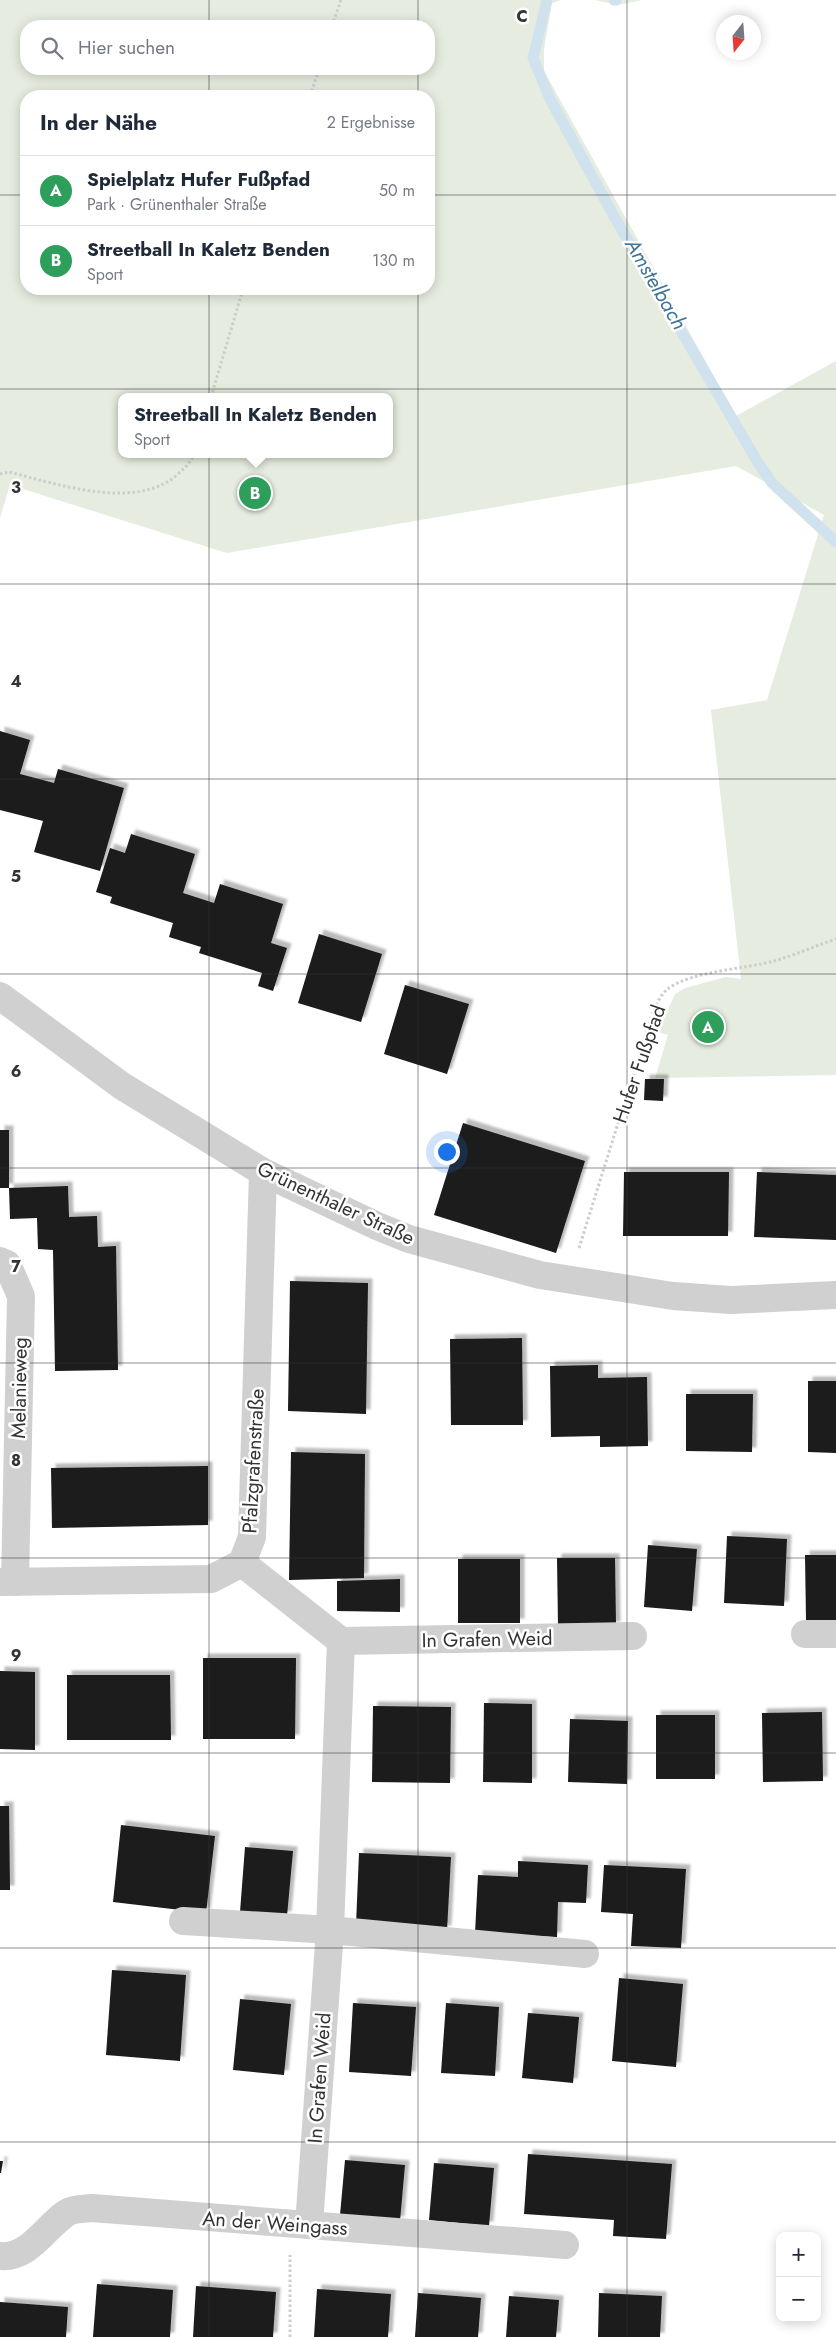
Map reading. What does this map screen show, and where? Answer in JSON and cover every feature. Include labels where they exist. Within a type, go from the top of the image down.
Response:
[{"type":"street","name":"Grünenthaler Straße","points":[[0,996],[122,1086],[263,1172],[377,1226],[409,1239],[540,1275],[673,1296],[730,1300],[836,1296]]},
{"type":"street","name":"Pfalzgrafenstraße","points":[[8,1582],[211,1578],[242,1563],[252,1537],[263,1172]]},
{"type":"street","name":"Melanieweg","points":[[0,1261],[7,1264],[21,1296],[8,1582]]},
{"type":"street","points":[[242,1563],[341,1641]]},
{"type":"street","points":[[805,1634],[836,1634]]},
{"type":"street","name":"In Grafen Weid","points":[[300,2225],[330,1930],[341,1641],[633,1636]]},
{"type":"street","points":[[183,1921],[330,1930],[585,1954]]},
{"type":"street","name":"An der Weingass","points":[[0,2256],[6,2256],[26,2249],[66,2212],[92,2208],[565,2245]]},
{"type":"path","points":[[334,20],[341,0]]},
{"type":"path","points":[[312,90],[317,75]]},
{"type":"path","points":[[212,393],[241,295]]},
{"type":"path","points":[[0,474],[9,472],[86,490],[136,493],[167,483],[191,462],[192,458]]},
{"type":"path","name":"Hufer Fußpfad","points":[[569,1280],[650,1021],[657,1003],[668,988],[684,981],[732,968],[773,961],[836,939]]},
{"type":"path","points":[[290,2337],[300,2225]]},
{"type":"shaded area","points":[[0,0],[561,0],[552,3],[544,49],[544,71],[736,416],[836,361],[836,1075],[655,1078],[668,1035],[658,1032],[675,994],[685,988],[726,977],[741,979],[711,710],[767,700],[824,515],[736,466],[227,553],[10,485],[0,518]]},
{"type":"shaded area","points":[[595,0],[642,0],[618,5]]},
{"type":"building","points":[[0,731],[30,740],[20,774],[54,783],[58,769],[124,788],[100,871],[34,852],[43,821],[0,810]]},
{"type":"building","points":[[131,834],[195,854],[183,893],[214,903],[220,884],[283,904],[271,943],[287,948],[273,991],[258,986],[262,973],[199,953],[201,947],[169,937],[173,923],[110,903],[112,897],[96,892],[110,848],[125,853]]},
{"type":"building","points":[[319,934],[382,954],[361,1022],[298,1003]]},
{"type":"building","points":[[405,985],[469,1004],[447,1074],[384,1054]]},
{"type":"building","points":[[645,1079],[664,1079],[663,1101],[644,1100]]},
{"type":"building","points":[[463,1123],[585,1161],[556,1253],[434,1215]]},
{"type":"building","points":[[0,1130],[9,1130],[9,1188],[0,1188]]},
{"type":"building","points":[[624,1172],[729,1172],[728,1236],[623,1236]]},
{"type":"building","points":[[757,1172],[836,1175],[836,1240],[754,1237]]},
{"type":"building","points":[[68,1186],[69,1217],[97,1216],[98,1247],[116,1246],[118,1370],[55,1371],[53,1250],[38,1249],[37,1218],[10,1219],[9,1188]]},
{"type":"building","points":[[290,1281],[368,1283],[366,1414],[288,1411]]},
{"type":"building","points":[[522,1338],[523,1425],[451,1425],[450,1339]]},
{"type":"building","points":[[598,1365],[598,1378],[647,1377],[648,1446],[600,1447],[600,1436],[551,1437],[550,1366]]},
{"type":"building","points":[[808,1381],[836,1381],[836,1453],[808,1452]]},
{"type":"building","points":[[686,1394],[753,1394],[752,1452],[686,1451]]},
{"type":"building","points":[[291,1452],[365,1454],[364,1578],[289,1580]]},
{"type":"building","points":[[208,1466],[208,1525],[52,1528],[51,1468]]},
{"type":"building","points":[[727,1536],[787,1539],[784,1606],[724,1603]]},
{"type":"building","points":[[648,1545],[697,1549],[692,1611],[644,1607]]},
{"type":"building","points":[[805,1555],[836,1555],[836,1620],[806,1620]]},
{"type":"building","points":[[557,1558],[615,1558],[616,1626],[558,1626]]},
{"type":"building","points":[[458,1559],[520,1559],[520,1623],[458,1623]]},
{"type":"building","points":[[400,1579],[400,1612],[337,1611],[337,1581]]},
{"type":"building","points":[[203,1658],[296,1658],[295,1739],[203,1739]]},
{"type":"building","points":[[0,1671],[35,1672],[35,1750],[0,1749]]},
{"type":"building","points":[[67,1675],[170,1675],[171,1740],[67,1740]]},
{"type":"building","points":[[484,1703],[532,1704],[532,1783],[483,1782]]},
{"type":"building","points":[[373,1706],[451,1707],[450,1783],[372,1782]]},
{"type":"building","points":[[822,1712],[823,1781],[763,1782],[762,1713]]},
{"type":"building","points":[[656,1715],[715,1715],[715,1779],[656,1779]]},
{"type":"building","points":[[570,1719],[628,1721],[627,1784],[568,1782]]},
{"type":"building","points":[[0,1806],[9,1806],[10,1890],[0,1890]]},
{"type":"building","points":[[121,1825],[215,1836],[206,1913],[113,1902]]},
{"type":"building","points":[[245,1847],[293,1851],[287,1916],[240,1912]]},
{"type":"building","points":[[359,1853],[451,1857],[447,1930],[356,1925]]},
{"type":"building","points":[[518,1861],[588,1865],[586,1903],[558,1902],[557,1937],[475,1933],[478,1875],[518,1877]]},
{"type":"building","points":[[604,1865],[686,1869],[681,1948],[631,1946],[633,1914],[601,1912]]},
{"type":"building","points":[[112,1970],[186,1975],[180,2061],[106,2055]]},
{"type":"building","points":[[619,1978],[683,1984],[676,2067],[612,2061]]},
{"type":"building","points":[[240,1999],[291,2004],[284,2075],[233,2070]]},
{"type":"building","points":[[353,2003],[416,2007],[411,2076],[349,2072]]},
{"type":"building","points":[[446,2003],[499,2007],[495,2076],[441,2073]]},
{"type":"building","points":[[528,2013],[579,2017],[573,2083],[522,2078]]},
{"type":"building","points":[[528,2154],[672,2164],[666,2239],[613,2236],[614,2220],[524,2214]]},
{"type":"building","points":[[345,2160],[405,2165],[400,2221],[340,2215]]},
{"type":"building","points":[[0,2161],[3,2161],[1,2173],[0,2173]]},
{"type":"building","points":[[434,2163],[494,2168],[489,2226],[429,2220]]},
{"type":"building","points":[[97,2284],[173,2290],[170,2337],[93,2337]]},
{"type":"building","points":[[196,2286],[276,2292],[273,2337],[193,2337]]},
{"type":"building","points":[[317,2289],[391,2294],[388,2337],[314,2337]]},
{"type":"building","points":[[418,2293],[481,2298],[478,2337],[415,2337]]},
{"type":"building","points":[[599,2293],[662,2296],[660,2337],[598,2337]]},
{"type":"building","points":[[509,2296],[559,2300],[556,2337],[506,2337]]},
{"type":"building","points":[[0,2302],[68,2307],[66,2337],[0,2337]]},
{"type":"waterway","name":"Amstelbach","points":[[547,0],[533,58],[550,99],[615,218],[757,461],[772,483],[836,542]]},
{"type":"place","name":"Streetball In Kaletz Benden","points":[[255,493]]},
{"type":"place","name":"Spielplatz Hufer Fußpfad","points":[[708,1027]]}]
